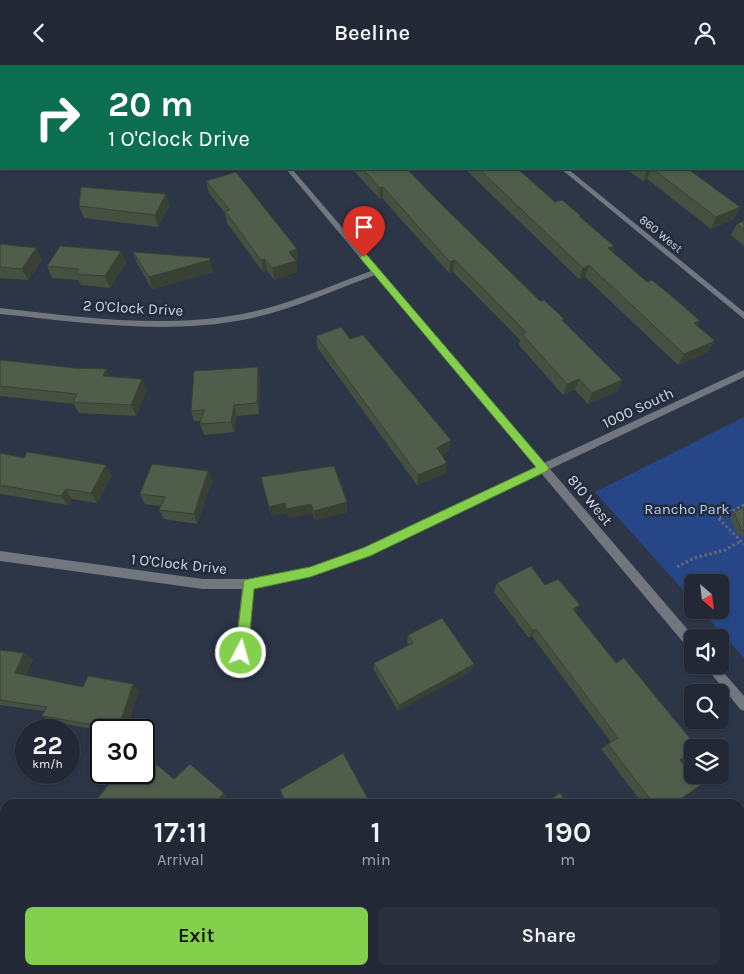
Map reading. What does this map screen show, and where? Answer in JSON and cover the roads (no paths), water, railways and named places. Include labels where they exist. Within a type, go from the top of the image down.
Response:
[{"type":"street","name":"810 West","points":[[290,170],[684,635]]},
{"type":"street","name":"860 West","points":[[565,170],[744,316]]},
{"type":"street","name":"2 O'Clock Drive","points":[[0,311],[121,323],[194,324],[243,317],[266,311],[376,272]]},
{"type":"street","name":"1000 South","points":[[543,468],[744,373]]},
{"type":"street","name":"1 O'Clock Drive","points":[[0,556],[203,585],[248,584],[310,572],[366,552],[543,468]]},
{"type":"street","points":[[241,653],[248,584]]},
{"type":"street","points":[[718,674],[744,705]]},
{"type":"park label","name":"Rancho Park","points":[[687,509]]}]
